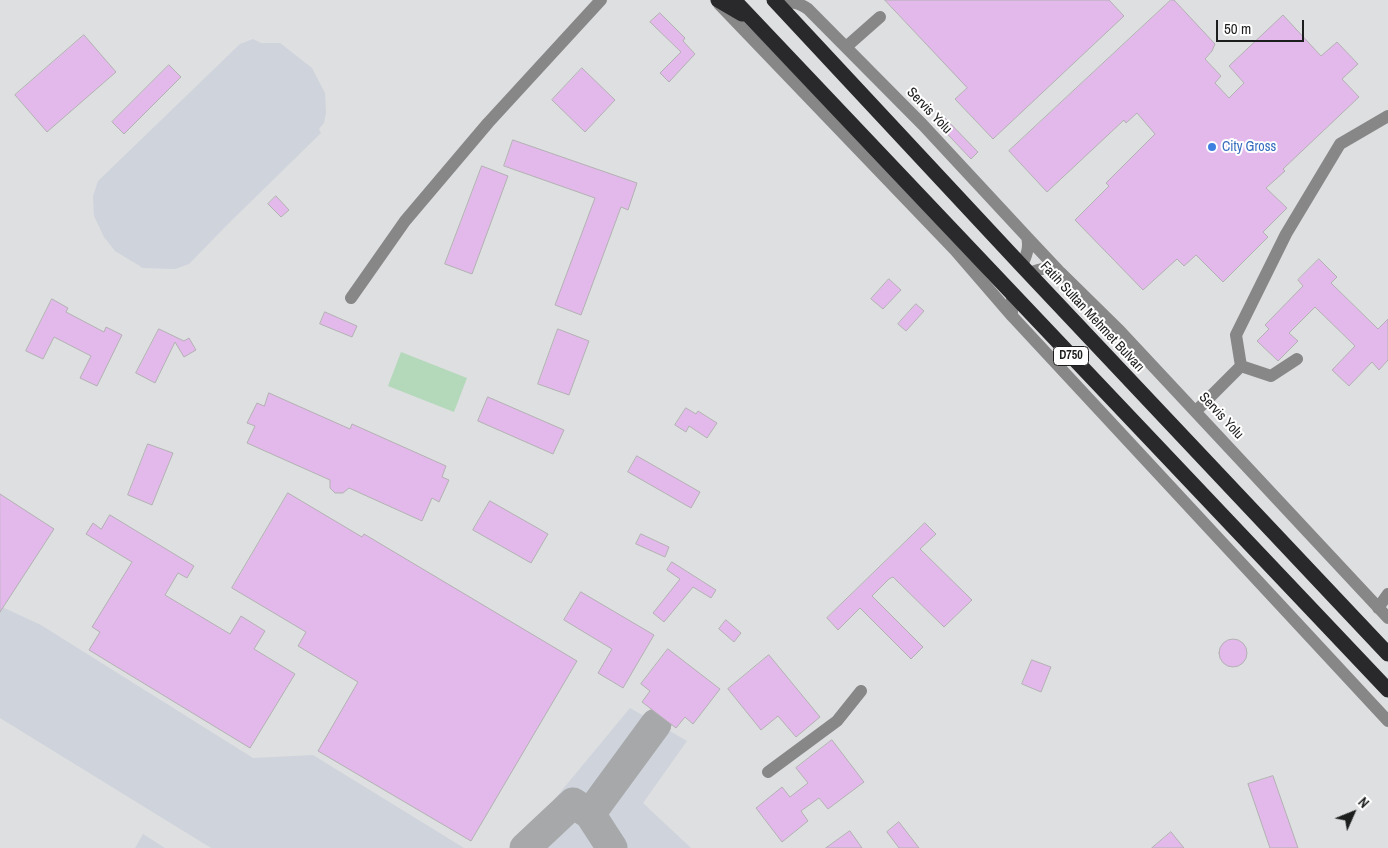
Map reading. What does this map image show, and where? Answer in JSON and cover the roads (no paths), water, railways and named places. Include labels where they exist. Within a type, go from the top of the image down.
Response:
[{"type":"highway","points":[[716,0],[754,21]]},
{"type":"highway","name":"D750","points":[[734,0],[1388,690]]},
{"type":"highway","name":"Fatih Sultan Mehmet Bulvarı","points":[[777,2],[1025,269],[1388,654]]},
{"type":"street","points":[[351,298],[404,222],[488,123],[601,0]]},
{"type":"street","points":[[716,0],[954,250],[1012,316],[1388,721]]},
{"type":"street","name":"Servis Yolu","points":[[777,2],[808,3],[846,46],[1061,273],[1120,331],[1196,411],[1388,618]]},
{"type":"street","points":[[846,46],[880,17]]},
{"type":"street","points":[[1241,366],[1236,335],[1286,234],[1340,144],[1388,116]]},
{"type":"street","points":[[1027,237],[1025,269],[1051,268],[1061,273]]},
{"type":"street","points":[[954,250],[979,257]]},
{"type":"street","points":[[1012,294],[1012,316]]},
{"type":"street","points":[[1241,366],[1271,376],[1297,359]]},
{"type":"street","points":[[1196,411],[1241,366]]},
{"type":"street","points":[[1378,608],[1388,594]]},
{"type":"street","points":[[768,772],[837,721],[861,691]]},
{"type":"place","name":"City Gross","points":[[1212,147]]}]
